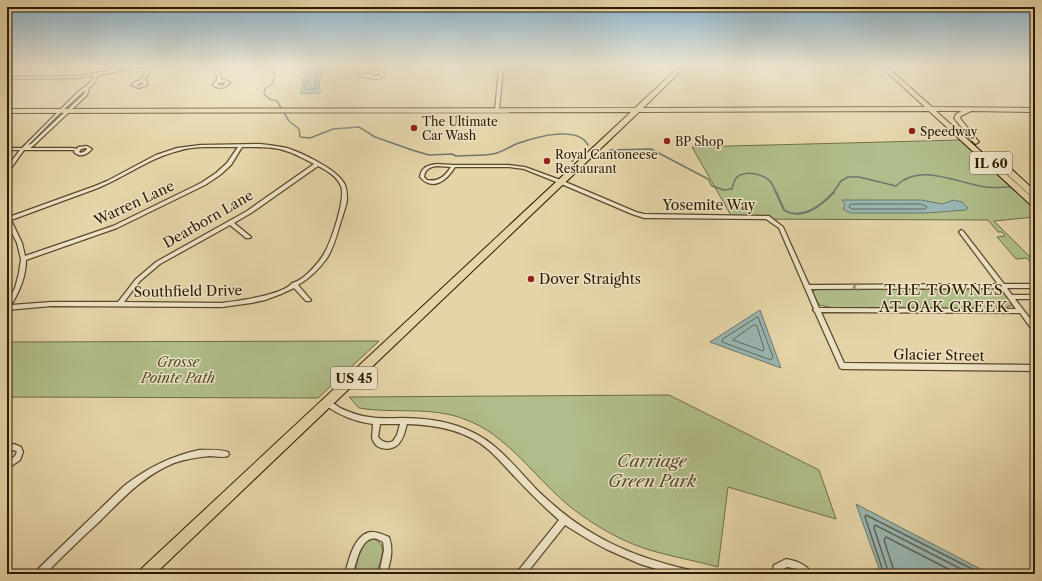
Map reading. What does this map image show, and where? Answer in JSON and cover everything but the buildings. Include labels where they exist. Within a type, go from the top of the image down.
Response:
[{"type":"main road","name":"IL 60","points":[[912,92],[1035,204]]},
{"type":"main road","name":"IL 60","points":[[920,92],[1035,195]]},
{"type":"main road","points":[[638,110],[655,93],[659,104],[677,109]]},
{"type":"main road","points":[[894,109],[924,113],[946,123]]},
{"type":"main road","points":[[7,110],[1035,110]]},
{"type":"main road","points":[[596,110],[615,114],[618,118],[618,128]]},
{"type":"main road","name":"US 45","points":[[146,574],[638,110]]},
{"type":"main road","points":[[971,110],[958,115],[956,118],[976,142]]},
{"type":"street","points":[[7,170],[24,149],[32,146],[80,92]]},
{"type":"street","points":[[63,111],[86,94],[86,92]]},
{"type":"street","points":[[497,110],[498,92]]},
{"type":"street","name":"Southfield Drive","points":[[7,219],[100,185],[154,158],[172,151],[200,146],[273,147],[286,149],[334,174],[340,180],[344,188],[344,205],[330,247],[325,257],[308,275],[277,294],[244,303],[222,305],[51,304],[7,308]]},
{"type":"street","name":"Warren Lane","points":[[23,259],[115,227],[203,184],[218,174],[229,164],[241,146]]},
{"type":"street","points":[[7,150],[77,150]]},
{"type":"street","name":"Dearborn Lane","points":[[120,304],[138,280],[158,263],[249,212],[317,164]]},
{"type":"street","name":"Yosemite Way","points":[[454,166],[446,178],[438,182],[426,181],[422,177],[422,173],[425,168],[430,166],[441,165],[518,167],[561,182],[644,216],[767,217],[781,227],[816,310],[842,366]]},
{"type":"street","points":[[7,219],[19,243],[23,259],[23,269],[18,285],[7,308]]},
{"type":"street","points":[[230,222],[248,237]]},
{"type":"street","points":[[961,232],[1035,329]]},
{"type":"street","points":[[294,284],[308,300]]},
{"type":"street","points":[[807,287],[1035,286]]},
{"type":"street","points":[[1011,297],[1035,297]]},
{"type":"street","points":[[816,310],[1021,311]]},
{"type":"street","name":"Glacier Street","points":[[842,366],[1035,368]]},
{"type":"street","points":[[327,403],[353,416],[377,421],[423,421],[451,426],[478,438],[492,448],[565,519],[584,533],[615,551],[646,563],[690,574]]},
{"type":"street","points":[[377,421],[375,438],[380,444],[388,446],[400,439],[404,421]]},
{"type":"street","points":[[7,449],[17,448],[20,452],[18,458],[7,466]]},
{"type":"street","points":[[39,574],[142,477],[191,455],[214,452],[226,454]]},
{"type":"street","points":[[521,574],[565,519]]},
{"type":"street","points":[[349,574],[359,542],[370,536],[380,536],[386,540],[388,550],[383,574]]},
{"type":"street","points":[[776,574],[777,568],[786,563],[799,566],[808,574]]},
{"type":"green space","points":[[961,140],[1035,207],[1035,217],[994,221],[1035,262],[1035,268],[1027,258],[1016,259],[997,237],[1005,236],[1002,232],[998,232],[988,220],[733,219],[692,147]]},
{"type":"green space","points":[[984,289],[1003,292],[1013,305],[1001,309],[839,309],[819,305],[813,293],[814,290]]},
{"type":"green space","name":"Grosse Pointe Path","points":[[379,341],[318,398],[7,397],[7,342]]},
{"type":"green space","name":"Carriage Green Park","points":[[669,395],[819,470],[836,519],[728,487],[718,567],[653,551],[621,539],[582,516],[560,498],[522,459],[495,435],[480,426],[451,415],[426,411],[372,410],[359,408],[349,397]]},
{"type":"green space","points":[[374,539],[379,542],[382,550],[381,559],[376,574],[354,574],[362,548],[365,543]]},
{"type":"water","points":[[301,92],[320,92],[320,93],[301,94]]},
{"type":"water","points":[[842,200],[921,200],[942,204],[954,200],[962,202],[968,208],[966,210],[926,213],[851,213],[843,209],[845,205]]},
{"type":"water","points":[[760,310],[781,368],[710,342]]},
{"type":"water","points":[[856,504],[990,574],[881,574]]},
{"type":"waterway","points":[[264,92],[264,94],[269,99],[277,101],[289,121],[299,129],[300,137],[310,138],[333,129],[359,127],[375,137],[412,150],[429,155],[452,154],[456,156],[493,154],[516,144],[556,134],[575,135],[583,139],[588,145]]},
{"type":"waterway","points":[[610,150],[651,149],[708,179],[712,186],[724,190],[732,189],[735,180],[741,175],[750,173],[763,176],[770,181],[776,193]]},
{"type":"waterway","points":[[833,193],[841,181],[848,177],[859,177],[896,186],[905,179],[916,175],[927,175],[939,176],[985,187],[1010,187]]},
{"type":"waterway","points":[[776,192],[784,210],[798,214],[805,213],[818,206],[833,193]]},
{"type":"place","name":"The Ultimate Car Wash","points":[[414,128]]},
{"type":"place","name":"Speedway","points":[[912,131]]},
{"type":"place","name":"BP Shop","points":[[667,141]]},
{"type":"place","name":"Royal Cantoneese Restaurant","points":[[547,161]]},
{"type":"place","name":"Dover Straights","points":[[531,279]]},
{"type":"district","name":"THE TOWNES AT OAK CREEK","points":[[944,298]]}]
